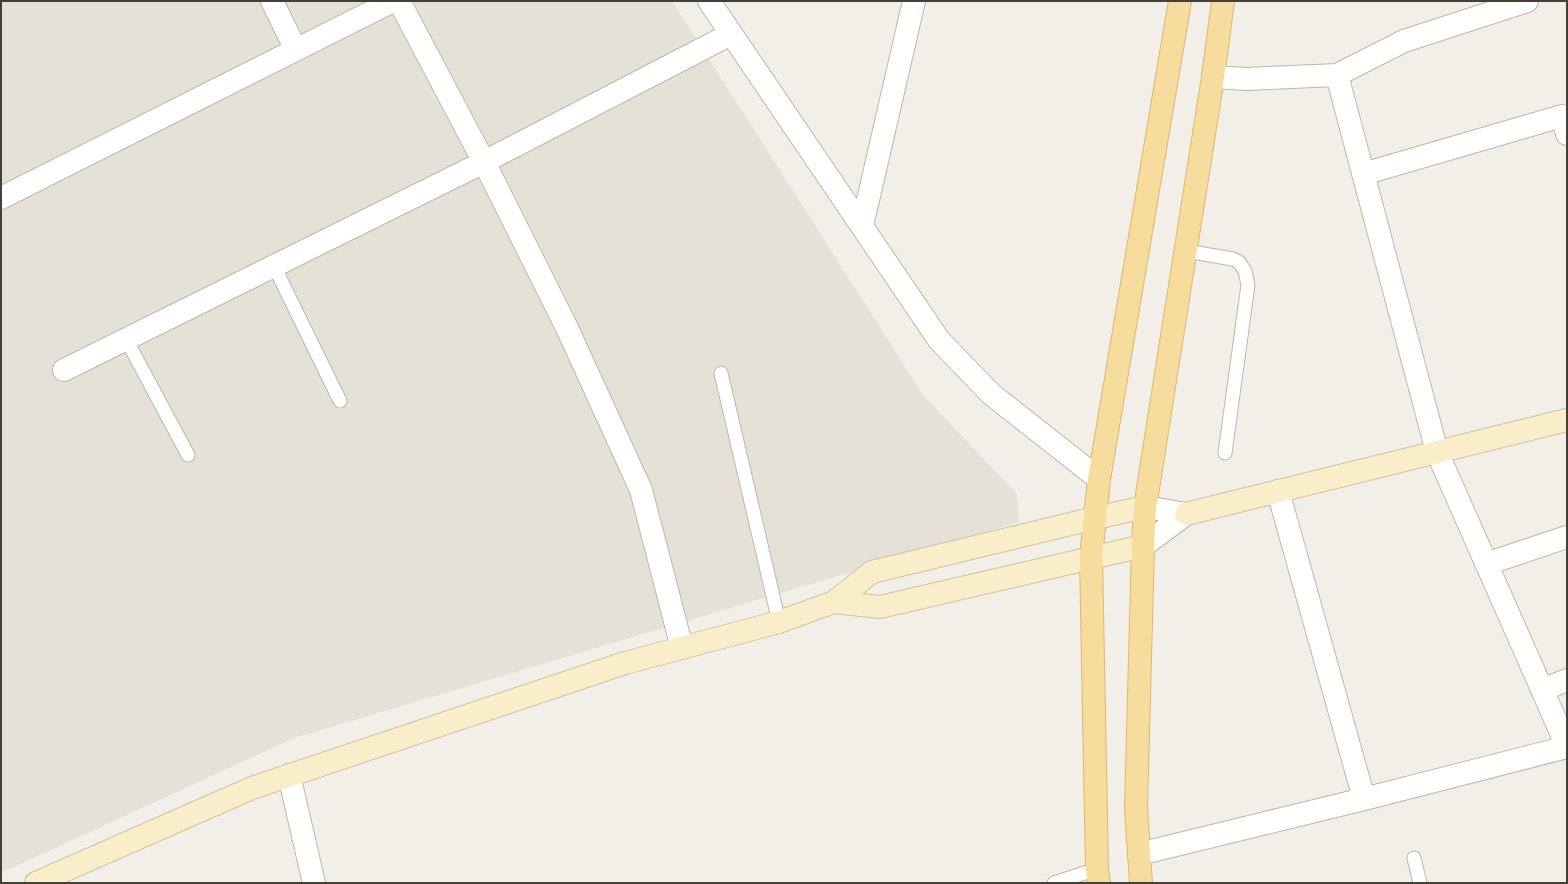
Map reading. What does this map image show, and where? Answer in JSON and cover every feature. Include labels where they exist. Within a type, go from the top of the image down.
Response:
[{"type":"main road","points":[[1098,876],[1091,557],[1099,479],[1180,1]]},
{"type":"main road","points":[[1141,883],[1136,808],[1145,507],[1213,77],[1223,1]]},
{"type":"main road","points":[[1186,514],[1567,420]]},
{"type":"main road","points":[[36,883],[252,788],[617,666],[779,622],[834,602],[872,572],[1145,507]]},
{"type":"main road","points":[[834,602],[880,607],[1143,546]]},
{"type":"street","points":[[272,1],[296,50]]},
{"type":"street","points":[[1,198],[393,1]]},
{"type":"street","points":[[399,1],[484,162],[567,328],[641,490],[682,648]]},
{"type":"street","points":[[709,1],[939,340],[991,394],[1099,479]]},
{"type":"street","points":[[862,226],[914,1]]},
{"type":"street","points":[[1213,77],[1246,79],[1337,75],[1404,41],[1527,1]]},
{"type":"street","points":[[64,370],[484,162],[731,34]]},
{"type":"street","points":[[1139,854],[1364,799],[1567,746],[1437,452],[1337,75]]},
{"type":"street","points":[[1363,174],[1562,116],[1567,134]]},
{"type":"street","points":[[1278,491],[1364,799]]},
{"type":"street","points":[[1145,507],[1186,514]]},
{"type":"street","points":[[1143,546],[1186,514]]},
{"type":"street","points":[[1486,564],[1567,537]]},
{"type":"street","points":[[1542,690],[1567,680]]},
{"type":"street","points":[[289,775],[314,883]]},
{"type":"lane","points":[[1186,252],[1233,259],[1239,262],[1245,271],[1248,285],[1225,453]]},
{"type":"lane","points":[[274,266],[340,401]]},
{"type":"lane","points":[[126,339],[188,456]]},
{"type":"lane","points":[[721,373],[779,622]]},
{"type":"lane","points":[[1414,858],[1420,883]]},
{"type":"lane","points":[[1054,883],[1098,876]]},
{"type":"shaded area","points":[[1,1],[672,1],[923,395],[1017,494],[1019,522],[294,738],[1,873]]}]
